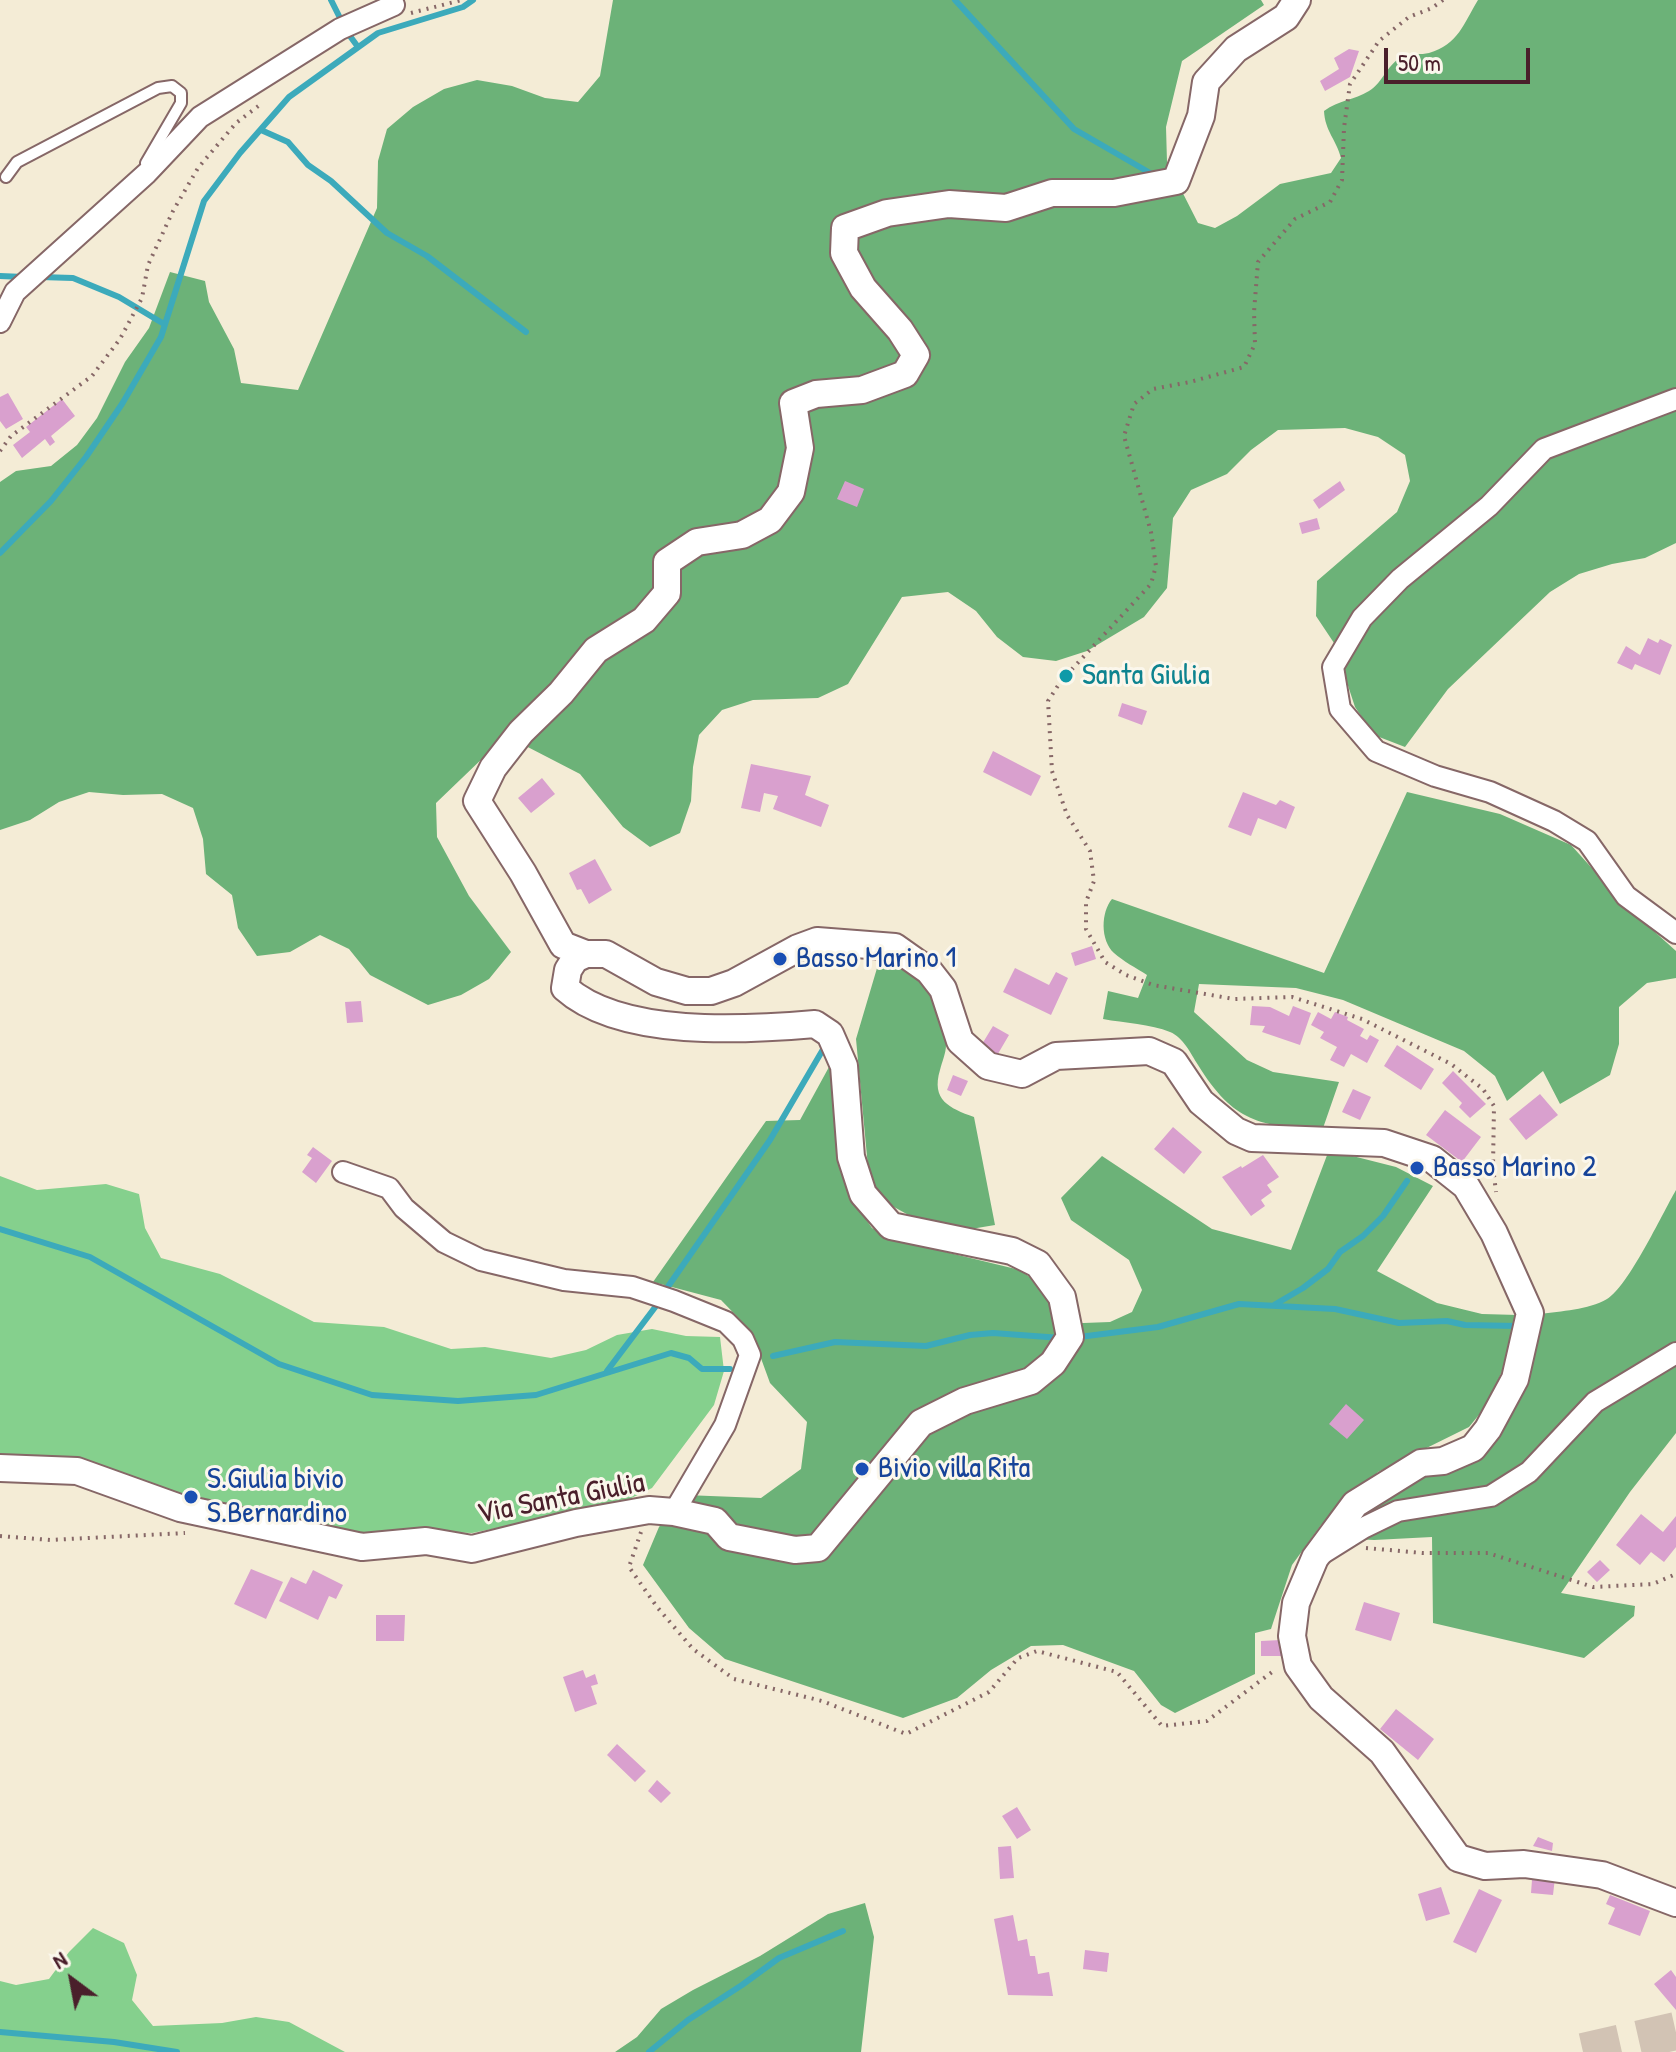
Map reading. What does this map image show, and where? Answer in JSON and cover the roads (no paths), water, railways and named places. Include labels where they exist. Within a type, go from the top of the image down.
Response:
[{"type":"street","points":[[1297,0],[1286,17],[1236,49],[1206,82],[1201,116],[1176,181],[1114,193],[1052,193],[1006,208],[949,204],[887,213],[845,228],[844,253],[863,288],[900,330],[916,355],[905,374],[862,390],[816,394],[793,403],[800,448],[791,492],[770,520],[742,535],[697,542],[667,562],[667,593],[644,620],[596,650],[561,693],[521,732],[493,768],[477,801],[523,873],[563,945],[586,954],[606,954],[656,982],[687,991],[711,991],[734,983],[817,941],[895,947],[929,971],[943,989],[960,1041],[988,1066],[1022,1074],[1056,1056],[1149,1051],[1174,1062],[1201,1102],[1236,1131],[1252,1138],[1384,1143],[1432,1159],[1466,1186],[1494,1233],[1530,1313],[1515,1379],[1488,1429],[1473,1448],[1443,1461],[1421,1463],[1355,1504],[1315,1558],[1296,1603],[1292,1636],[1294,1656],[1321,1698],[1382,1752],[1458,1858],[1485,1866],[1524,1864],[1602,1875],[1676,1903]]},
{"type":"street","points":[[0,322],[15,292],[133,185],[200,117],[340,29],[397,10]]},
{"type":"street","points":[[1676,399],[1544,449],[1489,506],[1400,579],[1362,618],[1333,667],[1340,709],[1376,751],[1435,776],[1490,792],[1554,821],[1587,841],[1626,896],[1676,933]]},
{"type":"street","name":"Via Santa Giulia","points":[[0,1468],[77,1471],[180,1508],[362,1547],[426,1541],[472,1549],[576,1523],[661,1511],[715,1521],[729,1537],[795,1550],[818,1548],[921,1423],[965,1401],[1031,1381],[1053,1363],[1070,1337],[1062,1297],[1038,1264],[1012,1251],[891,1226],[863,1194],[851,1157],[844,1066],[830,1034],[815,1024],[743,1030],[645,1022],[581,1003],[565,988],[568,970],[575,959],[586,954]]},
{"type":"street","points":[[343,1172],[389,1188],[404,1208],[444,1242],[481,1260],[564,1280],[632,1287],[726,1322],[743,1339],[750,1355],[725,1425],[661,1511]]},
{"type":"street","points":[[1315,1558],[1363,1528],[1398,1511],[1491,1496],[1529,1472],[1595,1402],[1676,1353]]},
{"type":"lane","points":[[6,177],[17,162],[158,88],[172,86],[181,93],[181,103],[133,185]]},
{"type":"waterway","points":[[331,0],[358,47]]},
{"type":"waterway","points":[[0,553],[51,501],[122,404],[161,337],[204,201],[240,153],[289,97],[378,33],[463,7],[473,0]]},
{"type":"waterway","points":[[955,0],[1074,129],[1157,177]]},
{"type":"waterway","points":[[261,130],[288,142],[308,165],[331,181],[387,233],[427,256],[526,332]]},
{"type":"waterway","points":[[0,276],[24,277]]},
{"type":"waterway","points":[[40,277],[73,278],[119,297],[164,324]]},
{"type":"waterway","points":[[667,1288],[770,1140],[825,1046]]},
{"type":"waterway","points":[[1274,1305],[1328,1269],[1340,1252],[1363,1236],[1383,1216],[1407,1181]]},
{"type":"waterway","points":[[0,1229],[90,1257],[279,1364],[372,1395],[458,1401],[536,1395],[671,1353],[689,1358],[702,1369],[730,1369]]},
{"type":"waterway","points":[[1079,1337],[1158,1327],[1239,1304],[1335,1309],[1399,1323],[1447,1321],[1465,1325],[1517,1326]]},
{"type":"waterway","points":[[607,1371],[656,1306]]},
{"type":"waterway","points":[[773,1356],[835,1342],[926,1346],[970,1335],[993,1333],[1061,1338]]},
{"type":"waterway","points":[[649,2052],[688,2020],[779,1958],[843,1931]]},
{"type":"waterway","points":[[0,2032],[114,2042],[177,2052]]},
{"type":"tunnel","points":[[1583,2052],[1676,2031]]},
{"type":"place","name":"Santa Giulia","points":[[1066,676]]},
{"type":"place","name":"Basso Marino 1","points":[[780,959]]},
{"type":"place","name":"Basso Marino 2","points":[[1417,1168]]},
{"type":"place","name":"Bivio villa Rita","points":[[862,1469]]},
{"type":"place","name":"S.Giulia bivio S.Bernardino","points":[[191,1497]]}]
